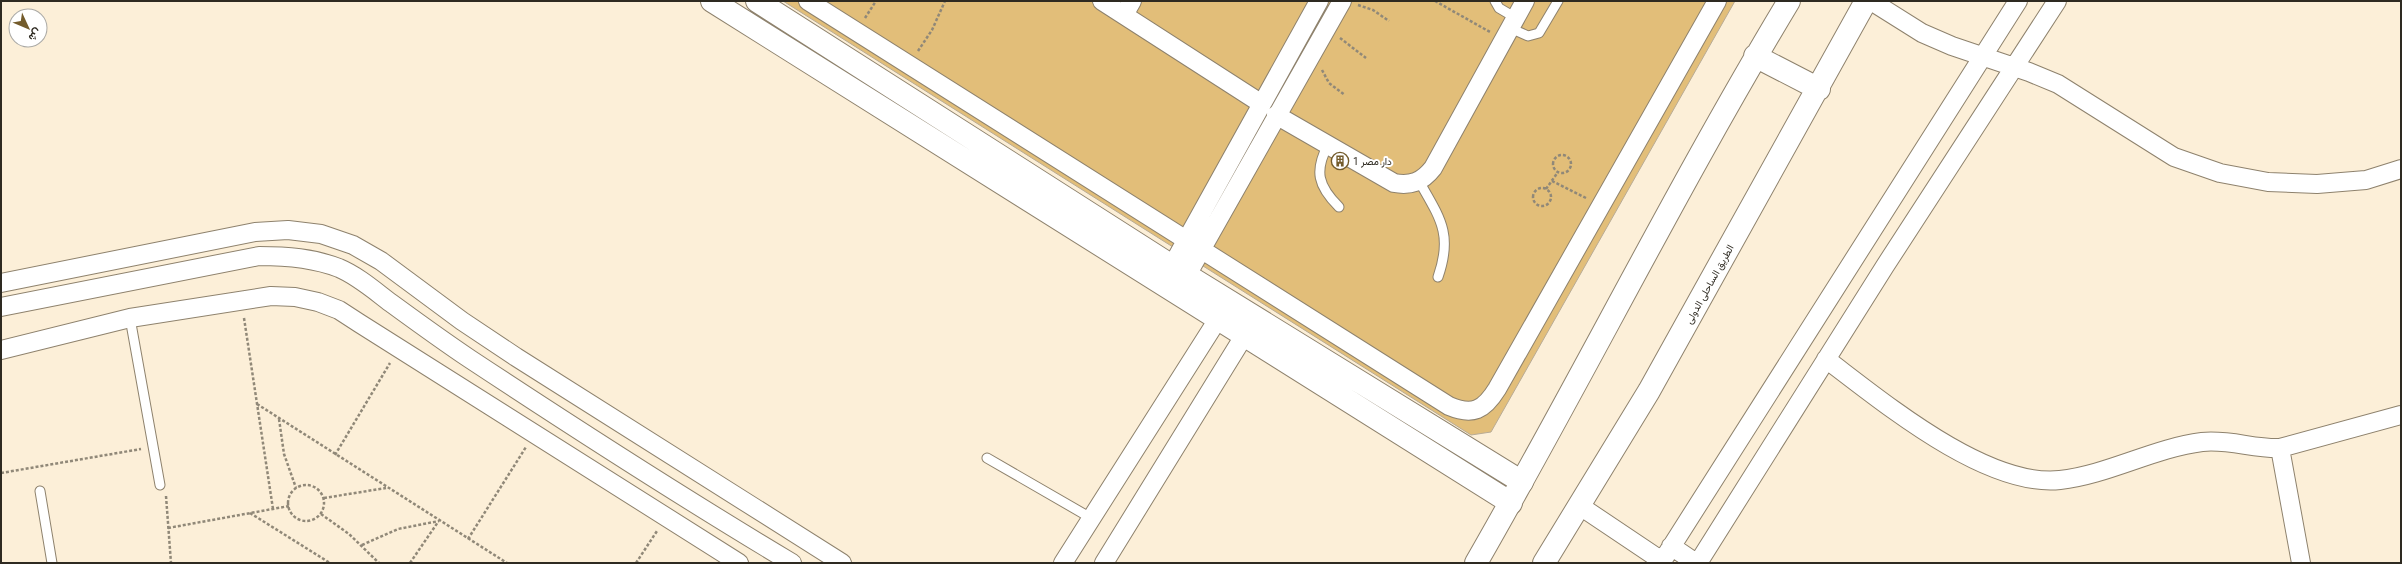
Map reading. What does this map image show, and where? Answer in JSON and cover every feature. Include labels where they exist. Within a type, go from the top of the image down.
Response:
[{"type":"main road","points":[[712,1],[1511,503]]},
{"type":"main road","points":[[757,1],[1179,270],[1522,482]]},
{"type":"main road","points":[[1476,563],[1511,503],[1674,200],[1789,1]]},
{"type":"main road","name":"الطريق الساحلى الدولى","points":[[1544,563],[1649,391],[1819,89],[1866,1]]},
{"type":"main road","points":[[1756,56],[1819,89]]},
{"type":"street","points":[[808,1],[1449,406],[1460,411],[1472,411],[1483,408],[1497,389],[1717,1]]},
{"type":"street","points":[[1102,1],[1128,8],[1262,104]]},
{"type":"street","points":[[1179,270],[1186,240],[1320,1]]},
{"type":"street","points":[[1179,270],[1202,250],[1276,115],[1342,1]]},
{"type":"street","points":[[1276,115],[1394,183],[1411,184],[1419,181],[1433,168],[1525,1]]},
{"type":"street","points":[[1871,1],[1922,33],[1982,57],[2044,77],[2072,91],[2174,157],[2220,173],[2268,182],[2317,184],[2366,180],[2401,169]]},
{"type":"street","points":[[1665,557],[2018,1]]},
{"type":"street","points":[[1580,506],[1665,557],[1697,563],[1826,359],[2057,1]]},
{"type":"street","points":[[1,283],[255,232],[288,230],[321,234],[353,245],[381,261],[462,321],[516,357],[842,563]]},
{"type":"street","points":[[1,307],[260,256],[286,256],[314,260],[340,269],[365,283],[446,343],[696,506],[792,563]]},
{"type":"street","points":[[1,350],[130,318],[241,300],[271,296],[295,297],[318,302],[339,310],[534,435],[739,563]]},
{"type":"street","points":[[1063,563],[1218,320]]},
{"type":"street","points":[[1104,563],[1244,336]]},
{"type":"street","points":[[1826,359],[1917,427],[1997,471],[2018,478],[2039,481],[2060,480],[2180,446],[2204,442],[2228,442],[2266,449],[2280,448],[2401,415]]},
{"type":"street","points":[[2280,448],[2301,563]]},
{"type":"lane","points":[[1495,1],[1510,28],[1528,36],[1539,33],[1558,1]]},
{"type":"lane","points":[[1328,145],[1320,161],[1320,178],[1326,194],[1339,206]]},
{"type":"lane","points":[[1419,181],[1438,216],[1445,236],[1445,257],[1438,277]]},
{"type":"lane","points":[[130,318],[160,485]]},
{"type":"lane","points":[[987,458],[1091,518]]},
{"type":"lane","points":[[40,491],[52,563]]},
{"type":"path","points":[[909,64],[932,30],[945,1]]},
{"type":"path","points":[[1342,1],[1373,10],[1389,21]]},
{"type":"path","points":[[1435,1],[1510,28]]},
{"type":"path","points":[[1326,28],[1366,58]]},
{"type":"path","points":[[1313,52],[1329,83],[1345,96]]},
{"type":"path","points":[[1561,155],[1566,156],[1571,164],[1570,168],[1562,173],[1558,172],[1553,165],[1554,160],[1561,155]]},
{"type":"path","points":[[1546,189],[1558,172]]},
{"type":"path","points":[[1552,181],[1601,206]]},
{"type":"path","points":[[1542,188],[1546,189],[1551,197],[1550,202],[1546,205],[1537,205],[1533,197],[1534,192],[1542,188]]},
{"type":"path","points":[[241,300],[273,509]]},
{"type":"path","points":[[335,454],[399,349]]},
{"type":"path","points":[[257,404],[386,488],[507,563]]},
{"type":"path","points":[[279,418],[284,454],[296,488]]},
{"type":"path","points":[[468,539],[534,435]]},
{"type":"path","points":[[1,473],[153,446]]},
{"type":"path","points":[[160,485],[166,496],[171,563]]},
{"type":"path","points":[[307,485],[317,489],[324,498],[324,508],[321,514],[313,520],[303,521],[293,516],[289,506],[290,496],[296,488],[307,485]]},
{"type":"path","points":[[324,498],[386,488]]},
{"type":"path","points":[[168,528],[289,506]]},
{"type":"path","points":[[250,513],[330,563]]},
{"type":"path","points":[[321,514],[362,545],[379,563]]},
{"type":"path","points":[[636,563],[666,518]]},
{"type":"path","points":[[362,545],[398,528],[438,521]]},
{"type":"path","points":[[410,563],[438,521]]},
{"type":"building","name":"دار مصر 1","points":[[783,1],[1735,1],[1491,432],[1471,435]]},
{"type":"place","name":"دار مصر 1","points":[[1340,161]]}]
